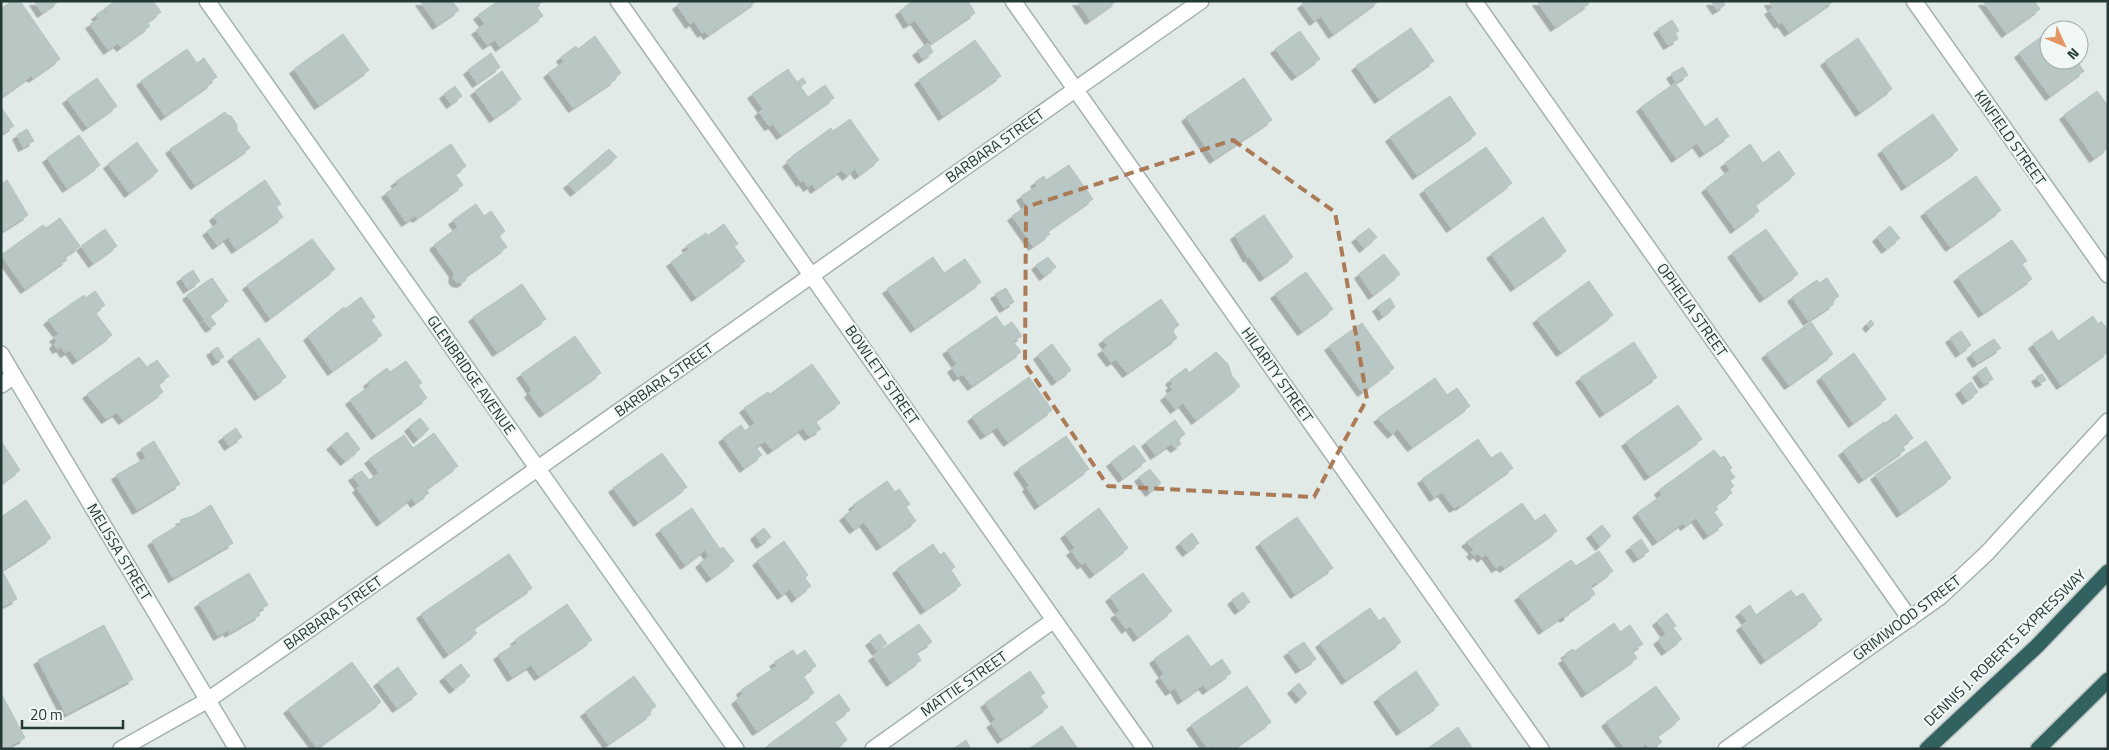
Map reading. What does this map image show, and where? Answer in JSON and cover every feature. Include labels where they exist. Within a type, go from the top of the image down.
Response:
[{"type":"highway","name":"DENNIS J. ROBERTS EXPRESSWAY","points":[[1927,749],[2037,646],[2108,572]]},
{"type":"highway","points":[[2038,749],[2108,680]]},
{"type":"street","name":"GLENBRIDGE AVENUE","points":[[207,1],[736,749]]},
{"type":"street","name":"BOWLETT STREET","points":[[618,1],[1145,749]]},
{"type":"street","name":"HILARITY STREET","points":[[1013,1],[1541,749]]},
{"type":"street","name":"BARBARA STREET","points":[[121,749],[208,700],[1201,1]]},
{"type":"street","name":"OPHELIA STREET","points":[[1474,1],[1910,619]]},
{"type":"street","name":"KINFIELD STREET","points":[[1914,1],[2108,275]]},
{"type":"street","name":"MELISSA STREET","points":[[1,354],[237,749]]},
{"type":"street","points":[[1,386],[14,376]]},
{"type":"street","name":"GRIMWOOD STREET","points":[[1726,749],[1910,619],[1952,586],[1987,553],[2108,421]]},
{"type":"street","name":"MATTIE STREET","points":[[873,749],[1054,620]]},
{"type":"highlighted area","points":[[1233,140],[1335,212],[1367,399],[1314,497],[1108,486],[1025,364],[1026,207]]},
{"type":"building","points":[[12,1],[20,1],[60,59],[33,78],[31,76],[3,96],[1,9]]},
{"type":"building","points":[[34,1],[59,1],[42,13]]},
{"type":"building","points":[[115,1],[153,1],[161,12],[147,22],[150,26],[121,47],[118,43],[108,50],[90,24],[99,19],[96,15],[103,10],[105,14],[107,13],[104,9]]},
{"type":"building","points":[[420,1],[452,1],[459,10],[437,25]]},
{"type":"building","points":[[498,1],[544,1],[536,6],[543,16],[500,47],[495,40],[487,45],[476,30],[485,24],[478,15]]},
{"type":"building","points":[[682,1],[757,1],[708,35],[705,31],[702,33],[694,21],[690,24],[677,5]]},
{"type":"building","points":[[912,1],[968,1],[975,13],[931,43],[915,20],[908,24],[900,11]]},
{"type":"building","points":[[1077,1],[1117,1],[1090,20]]},
{"type":"building","points":[[1306,1],[1379,1],[1333,34],[1321,16],[1314,21],[1302,4]]},
{"type":"building","points":[[1537,1],[1587,1],[1589,4],[1555,27]]},
{"type":"building","points":[[1711,1],[1723,1],[1725,5],[1717,10]]},
{"type":"building","points":[[1769,1],[1834,1],[1789,32],[1782,22],[1779,24],[1769,10],[1773,8]]},
{"type":"building","points":[[1983,1],[2034,1],[2040,9],[2006,33]]},
{"type":"building","points":[[1672,20],[1679,31],[1675,33],[1678,39],[1668,45],[1658,29]]},
{"type":"building","points":[[1411,28],[1434,61],[1379,99],[1356,66]]},
{"type":"building","points":[[1300,31],[1320,59],[1296,76],[1275,49]]},
{"type":"building","points":[[343,34],[369,70],[319,105],[294,69]]},
{"type":"building","points":[[595,36],[621,73],[614,78],[615,80],[573,108],[548,73],[564,62],[561,57],[576,46],[578,49]]},
{"type":"building","points":[[1858,38],[1892,89],[1860,112],[1825,61]]},
{"type":"building","points":[[2039,38],[2039,70],[2084,71],[2050,96],[2019,53]]},
{"type":"building","points":[[975,40],[1001,76],[943,116],[919,80]]},
{"type":"building","points":[[928,43],[933,52],[923,59],[917,51]]},
{"type":"building","points":[[187,49],[197,63],[204,58],[217,77],[210,81],[212,83],[165,116],[141,81]]},
{"type":"building","points":[[491,53],[500,67],[477,83],[468,70]]},
{"type":"building","points":[[1683,67],[1688,75],[1676,82],[1671,74]]},
{"type":"building","points":[[788,69],[797,82],[803,78],[806,83],[800,86],[808,97],[825,85],[834,98],[781,135],[773,124],[769,126],[759,112],[763,109],[752,94]]},
{"type":"building","points":[[502,71],[521,99],[494,118],[475,91]]},
{"type":"building","points":[[97,78],[117,106],[87,127],[67,99]]},
{"type":"building","points":[[1244,78],[1272,120],[1214,159],[1186,117]]},
{"type":"building","points":[[1675,83],[1705,127],[1717,118],[1729,136],[1704,153],[1697,143],[1676,158],[1641,107]]},
{"type":"building","points":[[455,86],[462,96],[451,104],[444,94]]},
{"type":"building","points":[[2097,91],[2108,106],[2108,148],[2094,158],[2064,115]]},
{"type":"building","points":[[1450,96],[1476,134],[1417,175],[1390,137]]},
{"type":"building","points":[[1,107],[14,126],[1,134]]},
{"type":"building","points":[[225,112],[231,116],[237,125],[237,130],[250,148],[195,185],[170,149]]},
{"type":"building","points":[[1933,114],[1958,150],[1906,186],[1882,150]]},
{"type":"building","points":[[850,119],[879,160],[859,175],[855,169],[847,176],[842,170],[815,189],[812,184],[808,187],[803,180],[801,182],[787,162],[792,159],[791,157],[831,128],[833,131]]},
{"type":"building","points":[[27,129],[34,141],[23,147],[17,135]]},
{"type":"building","points":[[79,135],[100,165],[67,188],[47,158]]},
{"type":"building","points":[[137,142],[158,171],[129,193],[108,164]]},
{"type":"building","points":[[451,144],[466,166],[455,174],[463,185],[417,218],[415,216],[406,222],[386,193],[398,185],[395,182]]},
{"type":"building","points":[[1750,144],[1763,163],[1779,151],[1795,174],[1755,205],[1759,211],[1735,229],[1706,188],[1730,170],[1725,163]]},
{"type":"building","points":[[1486,147],[1512,183],[1451,228],[1424,190]]},
{"type":"building","points":[[609,149],[617,157],[575,192],[568,184]]},
{"type":"building","points":[[1069,165],[1093,199],[1047,231],[1050,234],[1033,246],[1012,216],[1027,206],[1021,196],[1037,186],[1035,182],[1044,176],[1046,180]]},
{"type":"building","points":[[1976,176],[2001,210],[1950,247],[1925,212]]},
{"type":"building","points":[[7,180],[28,215],[1,232],[1,184]]},
{"type":"building","points":[[265,180],[281,204],[276,207],[283,217],[236,249],[228,237],[217,245],[207,231],[218,223],[214,216]]},
{"type":"building","points":[[476,204],[484,216],[491,211],[505,231],[499,236],[507,247],[466,276],[466,280],[462,283],[456,282],[453,278],[454,273],[434,245],[458,227],[453,220]]},
{"type":"building","points":[[1264,215],[1293,257],[1264,277],[1249,256],[1248,258],[1235,235]]},
{"type":"building","points":[[1543,217],[1566,251],[1515,287],[1491,254]]},
{"type":"building","points":[[60,218],[80,246],[64,257],[67,260],[25,289],[1,255],[43,225],[46,228]]},
{"type":"building","points":[[724,224],[738,244],[734,246],[745,261],[696,297],[671,262],[689,249],[686,246],[706,233],[707,236]]},
{"type":"building","points":[[1890,226],[1900,238],[1886,249],[1877,237]]},
{"type":"building","points":[[1369,228],[1377,237],[1364,248],[1356,238]]},
{"type":"building","points":[[105,229],[117,246],[93,263],[81,246]]},
{"type":"building","points":[[1766,229],[1798,274],[1764,298],[1732,253]]},
{"type":"building","points":[[312,239],[335,269],[270,318],[247,285]]},
{"type":"building","points":[[2012,240],[2027,261],[2022,264],[2032,279],[1983,313],[1958,277]]},
{"type":"building","points":[[1384,254],[1400,274],[1373,295],[1359,274]]},
{"type":"building","points":[[933,257],[944,273],[965,259],[981,282],[915,328],[887,289]]},
{"type":"building","points":[[1048,257],[1056,267],[1044,276],[1036,265]]},
{"type":"building","points":[[193,270],[200,281],[188,289],[181,278]]},
{"type":"building","points":[[1306,272],[1333,309],[1302,331],[1275,294]]},
{"type":"building","points":[[212,278],[228,301],[204,319],[187,295]]},
{"type":"building","points":[[1827,278],[1839,296],[1832,301],[1834,304],[1808,321],[1792,297],[1817,280],[1819,283]]},
{"type":"building","points":[[1589,281],[1613,315],[1561,352],[1537,319]]},
{"type":"building","points":[[522,284],[546,319],[497,352],[473,317]]},
{"type":"building","points":[[1006,288],[1014,302],[1004,308],[995,294]]},
{"type":"building","points":[[95,291],[105,305],[95,312],[112,335],[77,360],[70,350],[65,353],[61,347],[57,349],[54,344],[57,341],[54,337],[59,334],[48,320],[84,295],[86,298]]},
{"type":"building","points":[[361,297],[375,317],[371,320],[382,335],[332,371],[308,336],[344,307],[345,309]]},
{"type":"building","points":[[1390,298],[1395,307],[1383,316],[1377,307]]},
{"type":"building","points":[[1161,299],[1179,325],[1172,330],[1177,338],[1127,373],[1116,359],[1111,362],[1102,350],[1108,346],[1103,340]]},
{"type":"building","points":[[210,316],[216,324],[210,328],[204,320]]},
{"type":"building","points":[[996,316],[1004,327],[1012,322],[1022,336],[1013,341],[1021,352],[972,386],[963,374],[958,377],[952,368],[957,364],[947,350]]},
{"type":"building","points":[[2093,316],[2098,324],[2101,321],[2108,330],[2106,337],[2108,352],[2061,385],[2033,344],[2052,331],[2058,341]]},
{"type":"building","points":[[1871,320],[1874,324],[1870,328],[1867,324]]},
{"type":"building","points":[[1811,322],[1833,354],[1789,385],[1766,354]]},
{"type":"building","points":[[1362,323],[1394,368],[1362,392],[1329,346]]},
{"type":"building","points":[[1961,331],[1971,345],[1960,353],[1950,338]]},
{"type":"building","points":[[575,336],[601,373],[544,413],[529,393],[532,390],[521,374]]},
{"type":"building","points":[[259,338],[286,377],[259,396],[232,357]]},
{"type":"building","points":[[1994,339],[2001,348],[1977,363],[1971,354]]},
{"type":"building","points":[[1634,342],[1657,377],[1604,413],[1580,378]]},
{"type":"building","points":[[1052,344],[1071,370],[1056,381],[1038,355]]},
{"type":"building","points":[[218,347],[224,357],[217,361],[211,351]]},
{"type":"building","points":[[1216,352],[1228,364],[1232,376],[1240,386],[1196,420],[1183,403],[1175,409],[1165,396],[1173,390],[1170,386],[1173,384],[1170,380],[1186,368],[1189,373]]},
{"type":"building","points":[[1854,353],[1886,399],[1853,423],[1821,377]]},
{"type":"building","points":[[139,357],[147,367],[157,360],[169,376],[158,384],[163,392],[123,420],[117,412],[106,419],[87,394]]},
{"type":"building","points":[[406,361],[422,383],[418,385],[427,398],[376,435],[350,400],[370,386],[368,382],[387,368],[390,372]]},
{"type":"building","points":[[812,364],[840,403],[815,421],[821,429],[809,436],[803,428],[772,450],[765,441],[756,447],[762,455],[744,468],[723,438],[741,425],[745,431],[755,423],[744,408],[768,392],[770,394]]},
{"type":"building","points":[[1986,367],[1993,379],[1984,384],[1977,373]]},
{"type":"building","points":[[2042,374],[2046,380],[2040,383],[2036,377]]},
{"type":"building","points":[[1029,377],[1052,410],[1008,442],[997,427],[985,435],[972,417]]},
{"type":"building","points":[[1435,378],[1447,395],[1457,388],[1470,406],[1412,447],[1398,429],[1392,434],[1378,418]]},
{"type":"building","points":[[1971,382],[1978,392],[1967,400],[1960,390]]},
{"type":"building","points":[[1678,405],[1702,439],[1649,476],[1626,442]]},
{"type":"building","points":[[1896,414],[1913,438],[1902,446],[1905,450],[1863,479],[1843,451],[1884,422],[1886,423]]},
{"type":"building","points":[[420,418],[429,429],[418,439],[409,427]]},
{"type":"building","points":[[1175,420],[1185,434],[1178,439],[1181,444],[1175,448],[1171,444],[1155,455],[1146,442]]},
{"type":"building","points":[[236,428],[242,437],[229,446],[223,437]]},
{"type":"building","points":[[347,432],[360,449],[345,461],[331,445]]},
{"type":"building","points":[[434,433],[458,466],[426,489],[429,493],[415,503],[412,498],[381,522],[357,488],[360,486],[353,476],[362,471],[369,480],[379,473],[369,459],[404,435],[413,448]]},
{"type":"building","points":[[1066,436],[1089,469],[1039,505],[1018,469]]},
{"type":"building","points":[[1478,439],[1491,458],[1501,452],[1513,468],[1460,506],[1454,508],[1442,492],[1434,497],[1422,479]]},
{"type":"building","points":[[1,441],[20,470],[1,484]]},
{"type":"building","points":[[154,441],[180,484],[137,510],[116,475],[146,458],[141,449]]},
{"type":"building","points":[[1926,441],[1951,478],[1901,513],[1875,475]]},
{"type":"building","points":[[1134,445],[1146,461],[1123,478],[1111,462]]},
{"type":"building","points":[[1714,450],[1721,458],[1724,456],[1732,468],[1729,470],[1735,477],[1730,481],[1734,486],[1730,489],[1732,493],[1715,505],[1718,509],[1714,512],[1723,525],[1708,535],[1696,518],[1685,526],[1683,523],[1657,541],[1637,513],[1662,495],[1659,490]]},
{"type":"building","points":[[662,453],[687,487],[638,522],[613,488]]},
{"type":"building","points":[[1150,469],[1161,483],[1150,492],[1139,477]]},
{"type":"building","points":[[887,481],[895,492],[899,489],[910,504],[906,507],[916,521],[881,546],[864,522],[854,529],[844,516],[855,508],[853,505]]},
{"type":"building","points":[[26,500],[51,538],[1,571],[1,517]]},
{"type":"building","points":[[1522,503],[1535,521],[1545,514],[1557,531],[1504,568],[1501,565],[1496,568],[1486,554],[1482,558],[1478,553],[1474,556],[1471,552],[1474,550],[1466,542]]},
{"type":"building","points":[[211,505],[233,543],[173,578],[152,541],[182,523],[180,520],[193,516]]},
{"type":"building","points":[[692,508],[720,549],[723,547],[734,561],[711,578],[700,563],[709,556],[705,550],[685,565],[660,530]]},
{"type":"building","points":[[1099,508],[1128,548],[1094,574],[1085,562],[1082,565],[1071,551],[1075,548],[1065,534]]},
{"type":"building","points":[[1297,517],[1333,568],[1295,594],[1260,543]]},
{"type":"building","points":[[1602,525],[1611,536],[1600,546],[1591,534]]},
{"type":"building","points":[[764,528],[771,537],[761,544],[755,535]]},
{"type":"building","points":[[1192,533],[1199,543],[1187,552],[1180,543]]},
{"type":"building","points":[[1641,539],[1649,551],[1638,558],[1630,547]]},
{"type":"building","points":[[784,541],[808,575],[805,578],[811,586],[796,598],[790,589],[782,595],[757,561]]},
{"type":"building","points":[[933,544],[940,555],[944,552],[955,567],[951,570],[961,585],[925,610],[897,569]]},
{"type":"building","points":[[1599,551],[1613,571],[1590,586],[1595,594],[1567,613],[1569,615],[1564,618],[1563,616],[1543,630],[1519,596],[1571,560],[1576,566]]},
{"type":"building","points":[[509,554],[532,588],[473,628],[477,633],[448,654],[421,614]]},
{"type":"building","points":[[3,572],[17,599],[1,607],[1,573]]},
{"type":"building","points":[[249,573],[268,605],[258,611],[260,615],[229,633],[228,630],[218,636],[199,603]]},
{"type":"building","points":[[1143,573],[1172,611],[1138,637],[1130,626],[1126,629],[1115,614],[1120,611],[1110,597]]},
{"type":"building","points":[[1791,590],[1796,597],[1803,593],[1822,620],[1765,660],[1741,626],[1747,621],[1740,612],[1750,605],[1756,615]]},
{"type":"building","points":[[1243,592],[1250,602],[1239,610],[1232,600]]},
{"type":"building","points":[[567,604],[592,640],[539,676],[531,665],[512,677],[498,655],[517,643],[515,640]]},
{"type":"building","points":[[1370,608],[1379,621],[1384,617],[1401,642],[1346,680],[1320,643]]},
{"type":"building","points":[[1667,613],[1676,626],[1673,628],[1682,639],[1666,651],[1658,640],[1666,634],[1657,621]]},
{"type":"building","points":[[1614,623],[1620,632],[1630,625],[1643,644],[1632,651],[1637,658],[1586,693],[1563,659],[1568,656],[1565,654],[1573,649],[1575,651]]},
{"type":"building","points":[[919,624],[932,642],[916,652],[921,660],[891,682],[873,656]]},
{"type":"building","points":[[104,625],[133,679],[66,714],[38,660]]},
{"type":"building","points":[[880,634],[887,644],[877,651],[870,641]]},
{"type":"building","points":[[1188,635],[1211,667],[1222,659],[1231,673],[1207,690],[1203,685],[1182,700],[1175,688],[1170,691],[1160,677],[1164,674],[1154,659]]},
{"type":"building","points":[[1304,642],[1316,659],[1300,669],[1288,652]]},
{"type":"building","points":[[793,650],[797,656],[805,650],[816,666],[803,675],[814,693],[757,731],[736,700],[743,694],[741,690],[777,666],[774,662]]},
{"type":"building","points":[[352,662],[381,702],[317,748],[288,709]]},
{"type":"building","points":[[461,664],[470,676],[454,689],[444,677]]},
{"type":"building","points":[[398,667],[417,694],[397,708],[378,682]]},
{"type":"building","points":[[1030,671],[1045,693],[1040,696],[1048,707],[1002,739],[991,723],[996,720],[985,703]]},
{"type":"building","points":[[1416,671],[1439,705],[1401,731],[1378,698]]},
{"type":"building","points":[[634,676],[656,706],[649,711],[651,714],[608,744],[585,712]]},
{"type":"building","points":[[1299,683],[1307,693],[1300,699],[1292,689]]},
{"type":"building","points":[[1247,686],[1271,722],[1233,749],[1215,749],[1213,746],[1208,749],[1191,725]]},
{"type":"building","points":[[1656,686],[1680,719],[1657,736],[1662,742],[1652,749],[1646,744],[1639,749],[1625,749],[1606,722]]},
{"type":"building","points":[[1,693],[25,738],[4,749],[1,749]]},
{"type":"building","points":[[839,694],[850,710],[834,721],[847,740],[835,749],[771,749],[768,745]]},
{"type":"building","points":[[1062,726],[1078,749],[1030,748]]},
{"type":"building","points":[[1458,727],[1473,749],[1427,749]]},
{"type":"building","points":[[966,740],[971,749],[953,749]]}]
